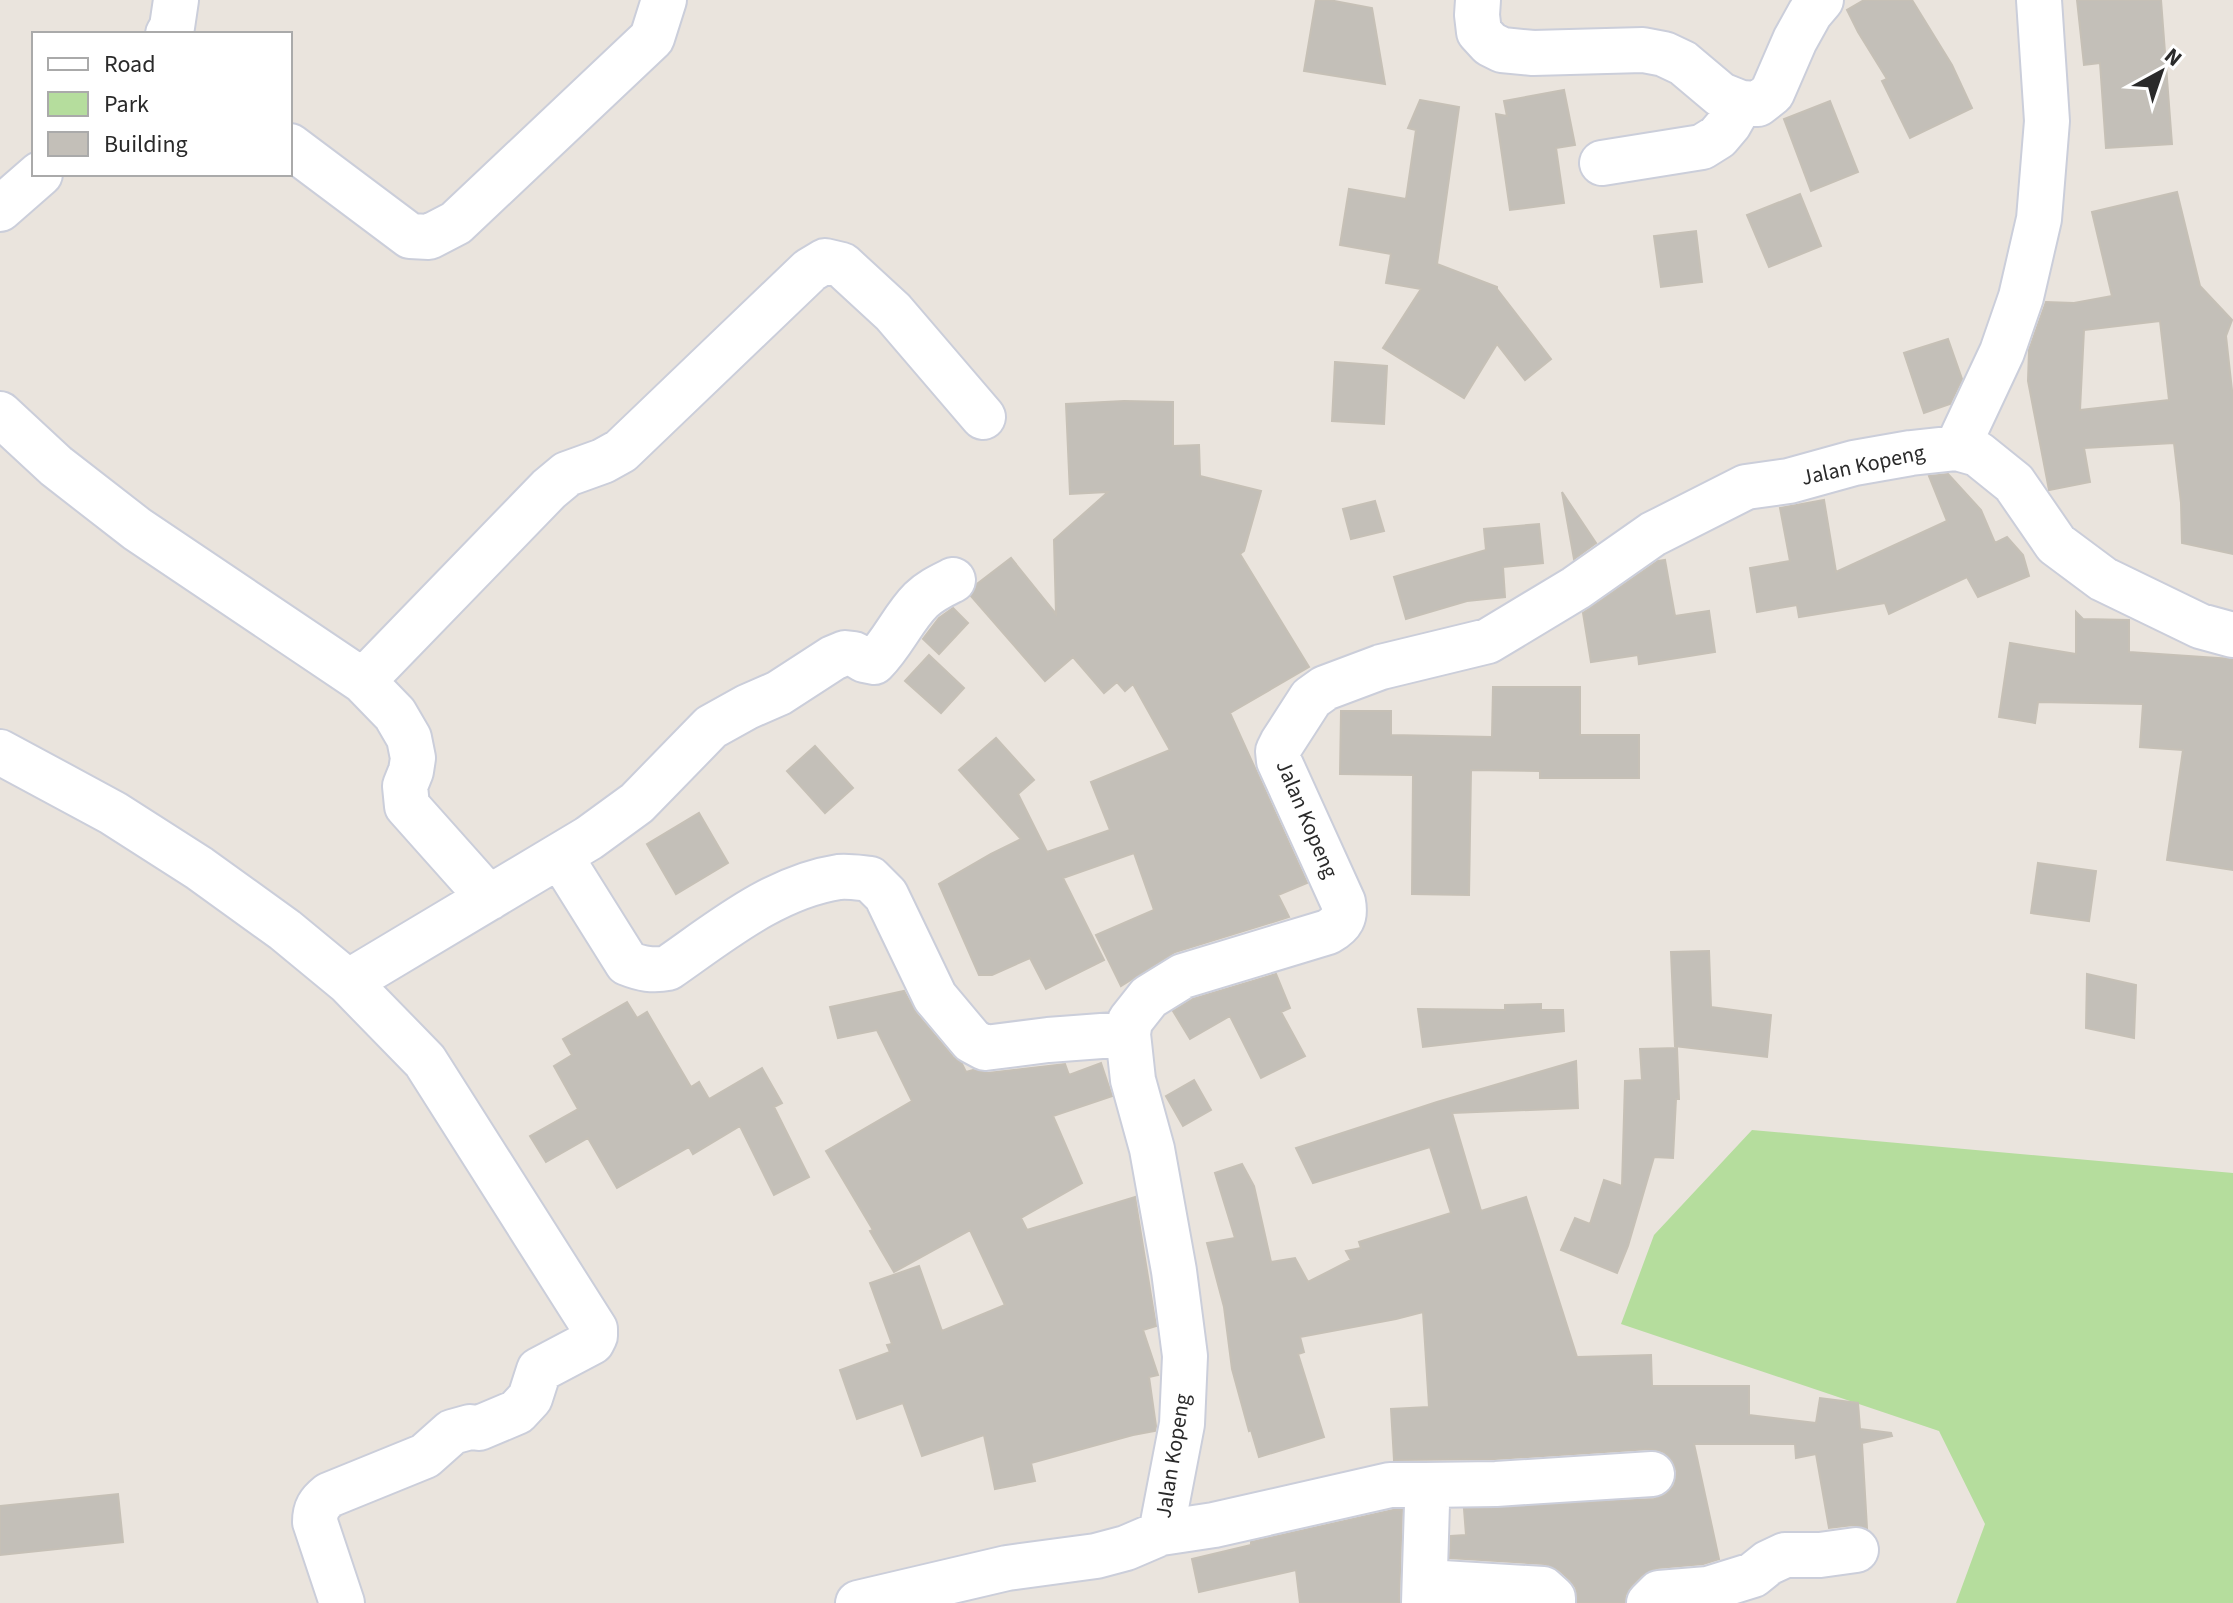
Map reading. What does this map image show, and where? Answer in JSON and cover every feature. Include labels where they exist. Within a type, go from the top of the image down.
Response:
[{"type":"street","points":[[169,32],[176,0]]},
{"type":"street","points":[[292,148],[410,236],[429,237],[456,223],[652,38],[664,0]]},
{"type":"street","points":[[1478,0],[1479,32],[1490,44],[1502,50],[1533,53],[1643,50],[1664,54],[1683,63],[1721,95],[1741,103],[1758,104],[1772,93],[1795,40],[1821,0]]},
{"type":"street","points":[[1957,448],[2007,338],[2021,297],[2039,219],[2047,121],[2039,0]]},
{"type":"street","points":[[1602,163],[1702,147],[1718,137],[1741,103]]},
{"type":"street","points":[[0,209],[38,176]]},
{"type":"street","points":[[363,681],[549,489],[567,474],[621,451],[810,270],[825,261],[842,265],[893,312],[983,417]]},
{"type":"street","points":[[0,414],[56,466],[137,529],[363,681],[395,714],[409,738],[413,758],[405,786],[407,806],[489,898]]},
{"type":"street","name":"Jalan Kopeng","points":[[858,1603],[1007,1568],[1096,1556],[1143,1542],[1161,1533],[1182,1424],[1185,1356],[1155,1164],[1133,1080],[1128,1034],[1130,1021],[1149,997],[1183,976],[1328,932],[1336,928],[1342,919],[1345,912],[1343,902],[1279,761],[1278,751],[1311,698],[1325,688],[1381,667],[1488,641],[1576,588],[1653,534],[1746,487],[1789,481],[1868,460],[1957,448],[1978,454],[2014,483],[2056,544],[2103,579],[2200,626],[2233,635]]},
{"type":"street","points":[[348,982],[589,838],[637,803],[711,727],[779,693],[845,653],[874,662],[920,601],[953,580]]},
{"type":"street","points":[[0,752],[113,813],[199,868],[285,930],[348,982],[425,1061],[592,1324],[595,1336],[592,1342],[539,1370],[530,1398],[517,1412],[479,1428],[452,1432],[425,1456],[329,1495],[320,1503],[315,1511],[315,1522],[342,1603]]},
{"type":"street","points":[[560,856],[627,963],[638,968],[655,971],[668,968],[742,916],[807,886],[841,877],[870,879],[886,895],[935,997],[972,1041],[985,1048],[1128,1034]]},
{"type":"street","points":[[1161,1533],[1223,1524],[1390,1485],[1496,1484],[1652,1474]]},
{"type":"street","points":[[1425,1485],[1425,1592],[1543,1589],[1553,1598],[1553,1603]]},
{"type":"street","points":[[1649,1603],[1659,1593],[1708,1589],[1753,1575],[1785,1555],[1820,1555],[1856,1550]]},
{"type":"green space","points":[[1752,1130],[2233,1173],[2233,1603],[1956,1603],[1985,1524],[1939,1431],[1621,1324],[1654,1235]]},
{"type":"building","points":[[1316,0],[1372,8],[1385,84],[1304,71]]},
{"type":"building","points":[[1864,0],[1912,0],[1952,65],[1972,108],[1910,138],[1882,81],[1887,79],[1847,10]]},
{"type":"building","points":[[2077,0],[2161,0],[2172,144],[2106,148],[2100,63],[2084,65]]},
{"type":"building","points":[[1564,90],[1575,145],[1556,148],[1564,203],[1510,210],[1496,114],[1507,116],[1504,101]]},
{"type":"building","points":[[1420,100],[1459,107],[1437,264],[1497,287],[1551,359],[1525,380],[1497,344],[1464,398],[1383,348],[1421,289],[1386,283],[1391,254],[1340,245],[1349,189],[1406,199],[1416,130],[1408,128]]},
{"type":"building","points":[[1830,101],[1858,172],[1811,191],[1784,119]]},
{"type":"building","points":[[2177,192],[2200,286],[2232,320],[2226,336],[2233,399],[2233,554],[2182,543],[2174,443],[2084,448],[2090,482],[2049,490],[2028,381],[2029,350],[2046,302],[2074,303],[2112,296],[2092,212]],"holes":[[[2160,321],[2169,400],[2080,410],[2084,330]]]},
{"type":"building","points":[[1800,194],[1821,246],[1769,267],[1747,215]]},
{"type":"building","points":[[1696,231],[1702,282],[1661,287],[1654,236]]},
{"type":"building","points":[[1948,339],[1962,379],[1950,404],[1924,413],[1904,353]]},
{"type":"building","points":[[1335,362],[1387,366],[1384,424],[1332,421]]},
{"type":"building","points":[[1173,402],[1173,446],[1199,445],[1200,476],[1261,491],[1244,551],[1240,554],[1309,667],[1230,713],[1307,883],[1278,895],[1289,917],[1175,952],[1121,986],[1096,935],[1154,910],[1134,853],[1063,878],[1104,960],[1046,989],[1030,958],[992,975],[979,975],[939,884],[1021,839],[959,770],[996,738],[1034,780],[1018,794],[1047,852],[1110,830],[1091,782],[1170,750],[1133,684],[1125,691],[1117,682],[1104,693],[1073,657],[1045,681],[971,596],[977,584],[1011,558],[1056,614],[1054,540],[1108,492],[1070,494],[1066,404]]},
{"type":"building","points":[[1948,474],[1981,510],[1995,543],[2007,537],[2023,555],[2029,576],[1978,597],[1967,577],[1889,614],[1885,603],[1799,617],[1797,605],[1757,612],[1750,568],[1790,561],[1780,508],[1824,500],[1836,572],[1947,521],[1929,476]]},
{"type":"building","points":[[1562,492],[1596,543],[1574,559]]},
{"type":"building","points":[[1375,501],[1384,531],[1351,539],[1343,509]]},
{"type":"building","points":[[1539,524],[1543,563],[1503,567],[1505,597],[1467,601],[1406,619],[1394,577],[1486,550],[1484,529]]},
{"type":"building","points":[[1665,560],[1675,616],[1709,611],[1715,652],[1639,664],[1638,655],[1591,662],[1583,613],[1658,561]]},
{"type":"building","points":[[953,608],[968,623],[939,654],[923,639],[939,618]]},
{"type":"building","points":[[2076,612],[2083,619],[2129,620],[2129,652],[2233,659],[2233,870],[2167,860],[2183,750],[2140,747],[2143,704],[2038,702],[2035,723],[1999,717],[2010,643],[2076,654]]},
{"type":"building","points":[[929,655],[964,688],[941,713],[905,681]]},
{"type":"building","points":[[1493,687],[1580,687],[1580,735],[1639,735],[1639,778],[1540,778],[1540,771],[1471,770],[1469,895],[1412,894],[1413,775],[1340,774],[1341,711],[1391,711],[1391,735],[1492,737]]},
{"type":"building","points":[[815,746],[853,788],[825,813],[787,771]]},
{"type":"building","points":[[699,813],[728,863],[676,894],[647,844]]},
{"type":"building","points":[[2038,863],[2096,871],[2089,921],[2031,913]]},
{"type":"building","points":[[1709,951],[1711,1007],[1771,1015],[1767,1057],[1675,1046],[1671,952]]},
{"type":"building","points":[[1276,974],[1290,1008],[1281,1012],[1305,1056],[1261,1078],[1230,1016],[1190,1039],[1173,1011],[1193,999]]},
{"type":"building","points":[[2087,974],[2136,985],[2134,1038],[2086,1028]]},
{"type":"building","points":[[904,991],[916,1013],[966,1072],[988,1073],[1065,1064],[1069,1075],[1101,1063],[1112,1096],[1053,1116],[1082,1183],[1021,1218],[1027,1230],[1135,1197],[1156,1326],[1143,1330],[1158,1375],[1149,1377],[1155,1431],[1031,1463],[1035,1481],[995,1489],[984,1435],[922,1456],[903,1403],[857,1419],[840,1370],[890,1352],[887,1345],[892,1344],[870,1283],[919,1266],[942,1331],[1005,1305],[970,1230],[894,1272],[826,1151],[912,1101],[877,1030],[838,1038],[830,1007]]},
{"type":"building","points":[[627,1002],[637,1018],[647,1012],[691,1087],[699,1082],[709,1099],[762,1068],[782,1103],[774,1107],[809,1177],[774,1195],[740,1126],[693,1154],[689,1147],[617,1188],[588,1138],[546,1162],[530,1136],[578,1109],[554,1066],[572,1055],[563,1039]]},
{"type":"building","points":[[1541,1004],[1541,1010],[1563,1010],[1564,1031],[1423,1047],[1418,1009],[1505,1010],[1505,1005]]},
{"type":"building","points":[[1677,1048],[1679,1099],[1676,1099],[1673,1158],[1654,1157],[1617,1273],[1561,1250],[1575,1218],[1590,1224],[1604,1180],[1622,1186],[1625,1081],[1642,1080],[1640,1049]]},
{"type":"building","points":[[1576,1061],[1578,1108],[1452,1113],[1481,1211],[1526,1197],[1577,1357],[1651,1355],[1652,1386],[1749,1386],[1749,1415],[1816,1423],[1820,1398],[1858,1403],[1860,1429],[1891,1433],[1892,1436],[1862,1443],[1867,1528],[1853,1525],[1829,1528],[1816,1454],[1796,1458],[1795,1444],[1694,1444],[1719,1559],[1703,1564],[1657,1568],[1642,1575],[1631,1586],[1625,1603],[1578,1603],[1576,1588],[1570,1580],[1559,1570],[1545,1564],[1450,1558],[1451,1536],[1466,1535],[1464,1509],[1654,1499],[1665,1495],[1674,1486],[1677,1472],[1673,1461],[1664,1452],[1650,1449],[1495,1459],[1394,1460],[1391,1409],[1429,1407],[1423,1312],[1300,1337],[1304,1352],[1298,1354],[1324,1437],[1259,1457],[1232,1369],[1224,1307],[1207,1243],[1235,1238],[1215,1173],[1242,1164],[1254,1186],[1271,1262],[1295,1258],[1308,1282],[1351,1260],[1346,1251],[1361,1248],[1359,1242],[1451,1213],[1430,1147],[1313,1183],[1296,1148]]},
{"type":"building","points":[[1194,1080],[1211,1110],[1183,1126],[1166,1096]]},
{"type":"building","points":[[118,1494],[123,1542],[0,1555],[0,1506]]},
{"type":"building","points":[[1402,1510],[1399,1603],[1300,1603],[1296,1570],[1199,1592],[1192,1559],[1251,1545],[1251,1542]]}]
